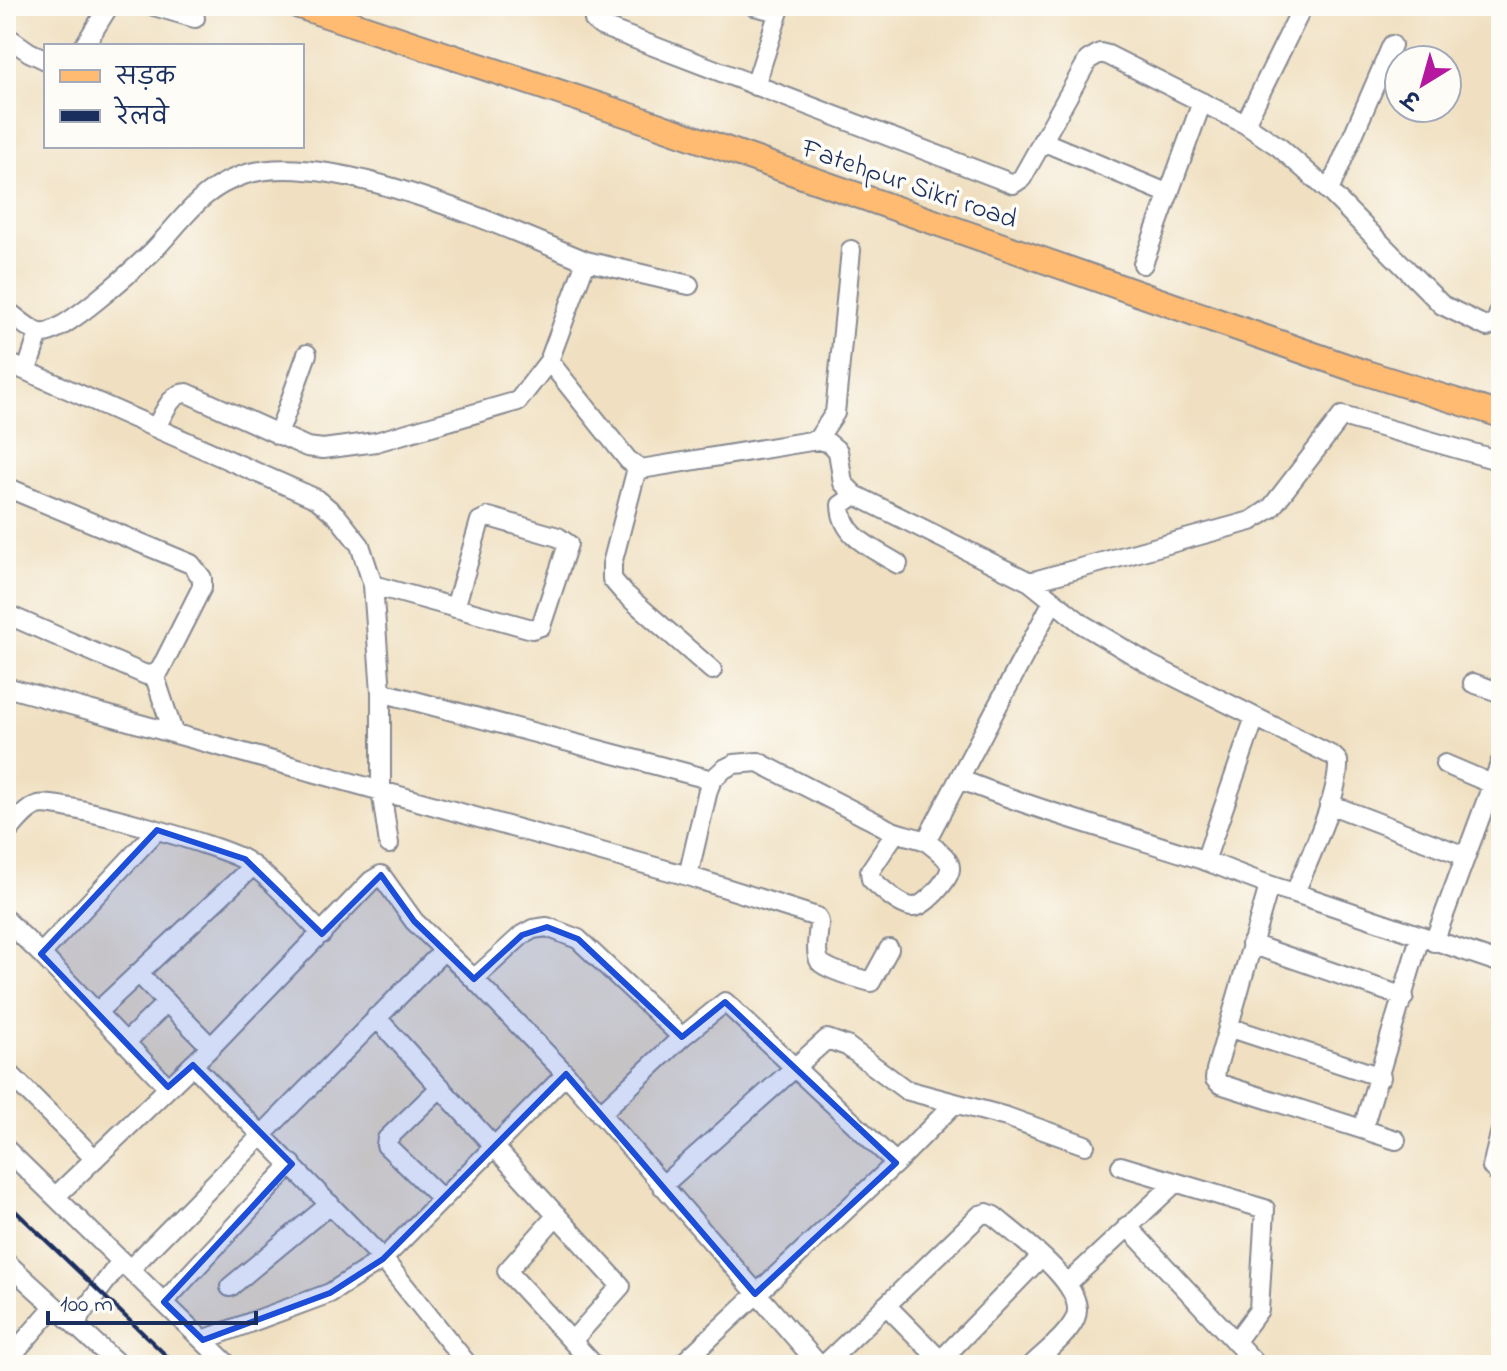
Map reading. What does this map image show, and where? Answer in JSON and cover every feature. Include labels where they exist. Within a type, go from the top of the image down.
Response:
[{"type":"main road","name":"Fatehpur Sikri road","points":[[299,6],[637,118],[1360,371],[1501,415]]},
{"type":"street","points":[[85,44],[109,6]]},
{"type":"street","points":[[154,6],[195,18]]},
{"type":"street","points":[[597,6],[594,20],[601,26],[1008,183],[1018,183],[1088,60],[1100,53],[1245,124],[1299,163],[1450,311],[1487,327],[1497,320],[1501,305]]},
{"type":"street","points":[[754,6],[768,11],[780,7]]},
{"type":"street","points":[[1245,124],[1303,6]]},
{"type":"street","points":[[755,86],[780,7]]},
{"type":"street","points":[[6,36],[44,59]]},
{"type":"street","points":[[1329,191],[1383,66]]},
{"type":"street","points":[[1143,264],[1202,102]]},
{"type":"street","points":[[1042,141],[1169,194]]},
{"type":"street","points":[[6,310],[39,333],[51,333],[67,324],[151,252],[204,196],[243,175],[273,169],[348,175],[471,213],[586,261],[689,285]]},
{"type":"street","points":[[817,440],[835,413],[851,250]]},
{"type":"street","points":[[156,427],[173,398],[187,393],[307,447],[323,449],[376,442],[518,401],[549,361],[586,261]]},
{"type":"street","points":[[27,370],[39,333]]},
{"type":"street","points":[[278,435],[307,354]]},
{"type":"street","points":[[549,361],[637,468],[817,440],[827,442],[838,451],[843,483],[855,495],[1030,582],[1082,624],[1149,664],[1333,756],[1338,761],[1329,804],[1295,893]]},
{"type":"street","points":[[6,362],[317,499],[328,506],[360,545],[373,585],[381,692],[381,790],[389,844]]},
{"type":"street","points":[[1030,582],[1251,521],[1271,508],[1342,416],[1501,461]]},
{"type":"street","points":[[637,468],[612,564],[612,579],[712,670]]},
{"type":"street","points":[[6,487],[191,564],[202,578],[202,587],[160,670],[154,674],[146,675],[6,614]]},
{"type":"street","points":[[855,495],[841,505],[845,527],[852,536],[898,564]]},
{"type":"street","points":[[373,585],[455,608],[536,629],[541,626],[568,544],[558,537],[483,517],[463,573],[455,608]]},
{"type":"street","points":[[926,841],[1053,601]]},
{"type":"street","points":[[154,674],[173,732]]},
{"type":"street","points":[[1473,683],[1501,693]]},
{"type":"street","points":[[6,687],[688,876],[817,917],[820,961],[828,967],[871,982],[889,949]]},
{"type":"street","points":[[381,692],[712,780]]},
{"type":"street","points":[[1205,861],[1255,717]]},
{"type":"street","points":[[1363,1128],[1404,997],[1465,856],[1501,761]]},
{"type":"street","points":[[688,876],[712,780],[734,764],[758,762],[881,825],[894,835]]},
{"type":"street","points":[[1445,764],[1492,784]]},
{"type":"street","points":[[959,779],[1022,804],[1205,861],[1269,886],[1501,963]]},
{"type":"street","points":[[6,834],[29,809],[49,804],[157,830],[236,855],[253,866],[322,934]]},
{"type":"street","points":[[1329,804],[1465,856]]},
{"type":"street","points":[[41,954],[157,830]]},
{"type":"street","points":[[894,835],[926,841],[948,860],[950,869],[924,906],[915,908],[905,905],[871,879],[870,871],[894,835]]},
{"type":"street","points":[[97,1012],[253,866]]},
{"type":"street","points":[[56,1196],[193,1065],[371,881],[381,875],[414,921],[566,1074],[755,1294],[821,1365],[980,1215],[987,1213],[1068,1283],[1078,1305],[1076,1317],[1067,1331],[1032,1365]]},
{"type":"street","points":[[1269,886],[1215,1079],[1220,1084],[1396,1140]]},
{"type":"street","points":[[6,920],[168,1087]]},
{"type":"street","points":[[474,979],[522,935],[547,927],[578,939],[682,1037]]},
{"type":"street","points":[[1251,944],[1404,997]]},
{"type":"street","points":[[75,1323],[126,1265],[263,1134],[443,951]]},
{"type":"street","points":[[138,973],[211,1047]]},
{"type":"street","points":[[125,1043],[167,1002]]},
{"type":"street","points":[[600,1114],[682,1037],[725,1002],[896,1163]]},
{"type":"street","points":[[376,1017],[621,1287],[572,1341]]},
{"type":"street","points":[[1228,1027],[1381,1077]]},
{"type":"street","points":[[662,1186],[827,1039],[847,1046],[899,1086],[1007,1117],[1085,1145]]},
{"type":"street","points":[[193,1065],[383,1259],[468,1365]]},
{"type":"street","points":[[6,1070],[95,1159]]},
{"type":"street","points":[[203,1340],[330,1293],[383,1259],[566,1074]]},
{"type":"street","points":[[441,1087],[387,1139],[386,1145],[442,1199]]},
{"type":"street","points":[[681,1365],[896,1163],[955,1103]]},
{"type":"street","points":[[1501,1130],[1492,1167],[1501,1177]]},
{"type":"street","points":[[6,1149],[228,1365]]},
{"type":"street","points":[[164,1302],[292,1164]]},
{"type":"street","points":[[1121,1166],[1174,1184],[1262,1207],[1267,1213],[1259,1310],[1236,1341]]},
{"type":"street","points":[[1068,1283],[1174,1184]]},
{"type":"street","points":[[230,1287],[330,1204]]},
{"type":"street","points":[[557,1215],[507,1271],[594,1365]]},
{"type":"street","points":[[1127,1226],[1257,1365]]},
{"type":"street","points":[[886,1305],[943,1362],[1041,1257]]},
{"type":"street","points":[[10,1274],[75,1323],[115,1364]]},
{"type":"street","points":[[6,1362],[54,1307]]},
{"type":"highlighted area","points":[[157,830],[245,859],[322,934],[381,875],[414,921],[474,979],[522,935],[547,927],[578,939],[682,1037],[725,1002],[896,1163],[755,1294],[566,1074],[383,1259],[330,1293],[203,1340],[164,1302],[292,1164],[193,1065],[168,1087],[41,954]]},
{"type":"railway","points":[[6,1202],[176,1365]]}]
